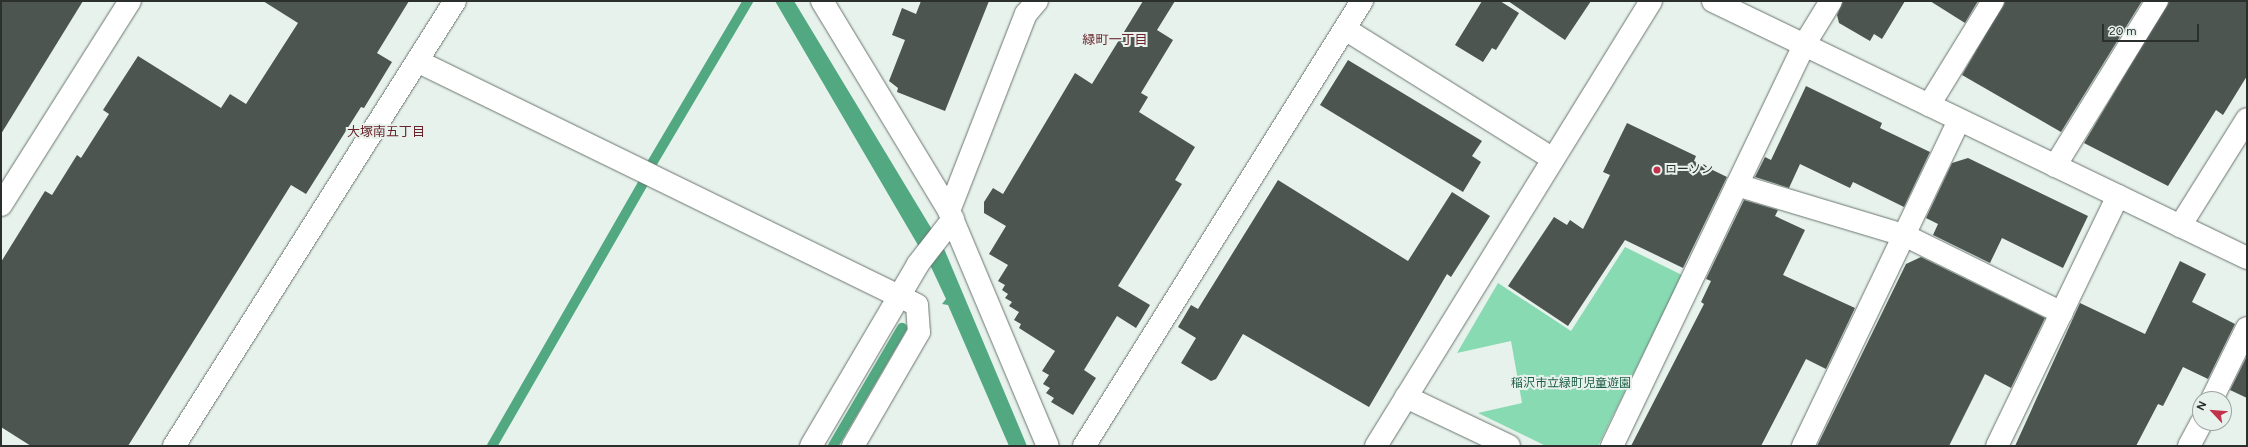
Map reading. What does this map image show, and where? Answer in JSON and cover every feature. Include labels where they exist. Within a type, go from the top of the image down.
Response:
[{"type":"street","points":[[1,205],[130,1]]},
{"type":"street","points":[[174,446],[455,1]]},
{"type":"street","points":[[822,1],[948,221],[1048,446]]},
{"type":"street","points":[[811,446],[918,264],[948,221],[1026,14],[1037,1]]},
{"type":"street","points":[[1084,446],[1362,1]]},
{"type":"street","points":[[1376,446],[1651,1]]},
{"type":"street","points":[[1713,1],[2247,258]]},
{"type":"street","points":[[1612,446],[1804,45],[1831,1]]},
{"type":"street","points":[[1929,105],[1993,1]]},
{"type":"street","points":[[2055,166],[2157,1]]},
{"type":"street","points":[[1345,29],[1553,159]]},
{"type":"street","points":[[417,61],[917,304],[919,332],[853,446]]},
{"type":"street","points":[[2180,226],[2247,119]]},
{"type":"street","points":[[1803,446],[1959,120]]},
{"type":"street","points":[[1737,185],[1904,235],[2062,313]]},
{"type":"street","points":[[1997,446],[2118,196]]},
{"type":"street","points":[[2216,391],[2247,328]]},
{"type":"street","points":[[1406,397],[1509,446]]},
{"type":"street","points":[[2189,446],[2197,431]]},
{"type":"green space","name":"稲沢市立緑町児童遊園","points":[[1625,247],[1682,275],[1598,446],[1546,446],[1478,413],[1522,403],[1511,341],[1457,353],[1498,283],[1571,331]]},
{"type":"shaded area","points":[[775,1],[794,1],[945,251],[1027,446],[1009,446],[948,305],[942,304],[946,299],[932,269]]},
{"type":"building","points":[[1,1],[83,1],[1,134]]},
{"type":"building","points":[[263,1],[409,1],[377,53],[392,62],[364,108],[361,107],[306,194],[291,185],[128,446],[31,446],[1,427],[1,262],[45,191],[52,195],[77,155],[81,158],[109,114],[103,110],[138,56],[221,108],[230,94],[246,104],[298,23]]},
{"type":"building","points":[[921,1],[989,1],[945,111],[897,92],[898,88],[889,81],[905,40],[892,35],[902,8],[916,14]]},
{"type":"building","points":[[1143,1],[1175,1],[1157,30],[1173,40],[1141,93],[1148,97],[1139,112],[1195,147],[1175,180],[1182,184],[1118,286],[1150,305],[1136,328],[1117,316],[1084,370],[1096,378],[1073,415],[1051,402],[1054,398],[1046,393],[1050,388],[1043,384],[1049,375],[1042,371],[1055,351],[1019,328],[1021,324],[1014,320],[1019,312],[1009,306],[1012,302],[1005,298],[1008,294],[1002,290],[1005,285],[998,281],[1008,265],[989,254],[1006,226],[984,213],[984,202],[993,188],[1003,194],[1075,73],[1092,84]]},
{"type":"building","points":[[1482,1],[1500,1],[1519,13],[1496,50],[1492,48],[1483,62],[1455,45]]},
{"type":"building","points":[[1508,1],[1591,1],[1565,40]]},
{"type":"building","points":[[1843,1],[1905,1],[1882,39],[1874,34],[1870,41],[1839,23],[1837,15]]},
{"type":"building","points":[[1930,1],[1978,1],[1965,23]]},
{"type":"building","points":[[2005,1],[2142,1],[2061,132],[1962,75]]},
{"type":"building","points":[[2169,1],[2247,1],[2247,76],[2223,115],[2216,110],[2168,186],[2084,143]]},
{"type":"building","points":[[1348,60],[1482,141],[1472,156],[1481,162],[1463,192],[1320,105]]},
{"type":"building","points":[[1806,86],[1882,123],[1880,128],[1930,152],[1904,207],[1853,182],[1850,188],[1800,164],[1789,188],[1755,177],[1765,157],[1771,160]]},
{"type":"building","points":[[1627,123],[1696,156],[1694,161],[1727,177],[1683,268],[1625,240],[1568,326],[1508,286],[1554,217],[1567,225],[1570,220],[1583,229],[1610,175],[1603,172]]},
{"type":"building","points":[[1968,158],[2088,216],[2063,268],[2002,238],[1990,263],[1933,235],[1938,224],[1926,218],[1952,163]]},
{"type":"building","points":[[1278,180],[1408,261],[1452,192],[1490,216],[1451,277],[1447,274],[1369,407],[1243,334],[1216,379],[1211,381],[1181,363],[1196,338],[1178,327],[1191,305],[1198,309]]},
{"type":"building","points":[[1744,200],[1778,210],[1775,216],[1805,230],[1783,275],[1855,308],[1826,369],[1806,359],[1761,446],[1631,446],[1704,304],[1701,302],[1711,281],[1706,279]]},
{"type":"building","points":[[1921,257],[2045,318],[2011,388],[1985,374],[1949,446],[1817,446],[1906,264]]},
{"type":"building","points":[[2180,261],[2206,274],[2192,302],[2235,324],[2208,379],[2183,367],[2163,406],[2158,404],[2136,446],[2015,446],[2080,303],[2145,334]]},
{"type":"building","points":[[2247,356],[2247,398],[2230,390]]},
{"type":"waterway","points":[[651,165],[748,1]]},
{"type":"waterway","points":[[492,446],[644,182]]},
{"type":"waterway","points":[[833,446],[902,328]]},
{"type":"place","name":"ローソン","points":[[1657,170]]},
{"type":"district","name":"緑町一丁目","points":[[1115,40]]},
{"type":"district","name":"大塚南五丁目","points":[[386,132]]}]
